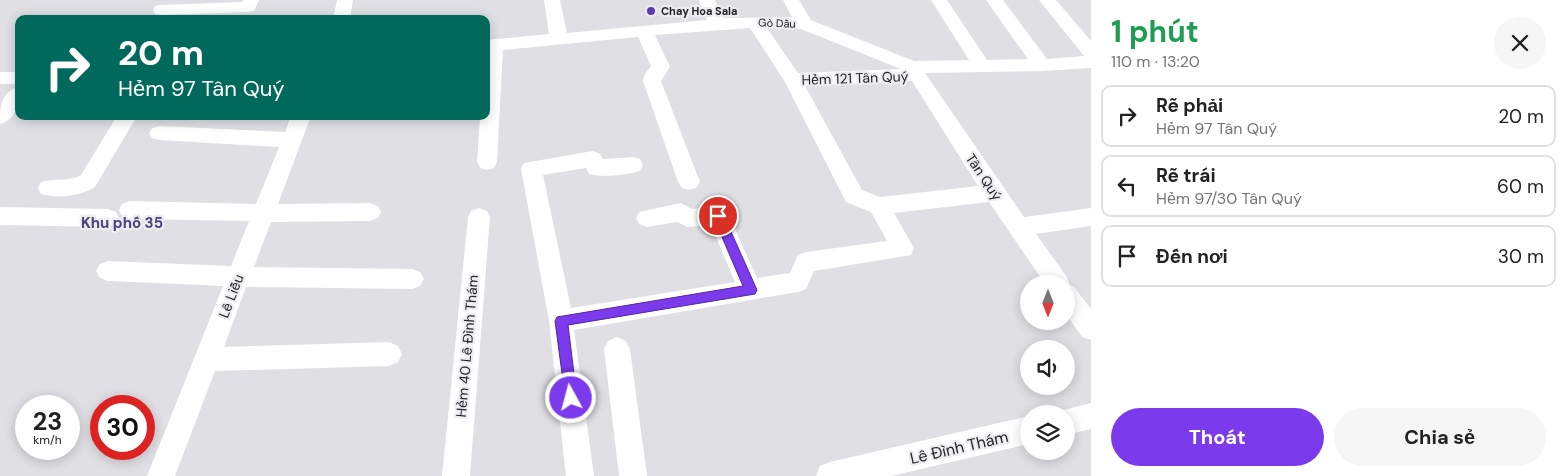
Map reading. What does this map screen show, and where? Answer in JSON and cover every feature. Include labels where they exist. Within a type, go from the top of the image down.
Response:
[{"type":"street","points":[[161,10],[248,7],[251,0]]},
{"type":"street","points":[[342,15],[345,0]]},
{"type":"street","points":[[552,0],[559,39]]},
{"type":"street","points":[[707,0],[717,24]]},
{"type":"street","points":[[791,0],[804,24]]},
{"type":"street","points":[[939,0],[982,66]]},
{"type":"street","points":[[994,0],[1042,65]]},
{"type":"street","points":[[1047,0],[1091,53]]},
{"type":"street","points":[[754,22],[793,80],[854,196],[879,206],[994,193]]},
{"type":"street","name":"Gò Dầu","points":[[490,45],[754,22],[804,24],[914,71],[982,66],[1091,62]]},
{"type":"street","points":[[644,31],[660,67],[654,74],[652,81],[689,182]]},
{"type":"street","name":"Hẻm 121 Tân Quý","points":[[793,80],[889,78],[914,71]]},
{"type":"street","name":"Tân Quý","points":[[914,71],[994,193],[1053,275]]},
{"type":"street","points":[[0,78],[15,78]]},
{"type":"street","points":[[0,117],[15,98]]},
{"type":"street","points":[[49,188],[74,187],[88,181],[125,120]]},
{"type":"street","name":"Lê Liễu","points":[[161,476],[300,120]]},
{"type":"street","points":[[487,162],[488,120]]},
{"type":"street","points":[[160,133],[292,140]]},
{"type":"street","points":[[580,476],[562,321],[531,169],[593,159],[596,168],[633,165]]},
{"type":"street","points":[[562,321],[798,282],[806,262],[903,248],[879,206]]},
{"type":"street","points":[[130,210],[264,213],[370,212]]},
{"type":"street","points":[[647,218],[681,212],[688,218],[718,216],[750,290]]},
{"type":"street","points":[[0,216],[108,218]]},
{"type":"street","name":"Hẻm 40 Lê Đình Thám","points":[[456,476],[479,217]]},
{"type":"street","points":[[1019,227],[1091,217]]},
{"type":"street","points":[[108,271],[239,277],[412,278]]},
{"type":"street","points":[[1075,307],[1091,329]]},
{"type":"street","points":[[618,349],[633,476]]},
{"type":"street","points":[[206,359],[388,354]]},
{"type":"street","points":[[1075,420],[1091,416]]},
{"type":"street","name":"Lê Đình Thám","points":[[830,476],[1020,432]]},
{"type":"place","name":"Chay Hoa Sala","points":[[651,11]]},
{"type":"district","name":"Khu phố 35","points":[[122,223]]},
{"type":"route","points":[[571,398],[562,321],[750,290],[718,216]]}]
